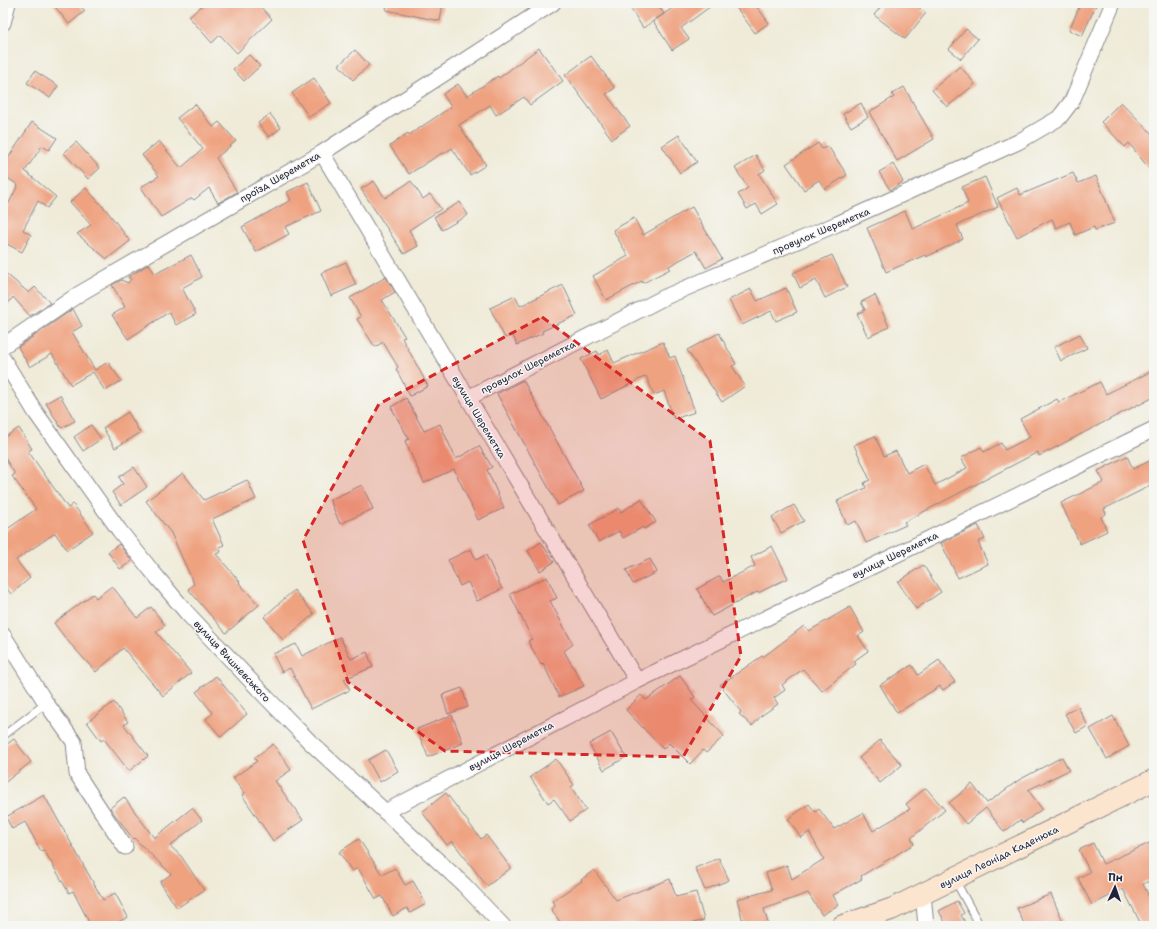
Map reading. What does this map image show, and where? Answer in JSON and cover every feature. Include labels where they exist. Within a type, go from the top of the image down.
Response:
[{"type":"street","points":[[3,23],[8,3]]},
{"type":"street","name":"проїзд Шереметка","points":[[3,346],[79,294],[322,153],[553,3]]},
{"type":"street","name":"провулок Шереметка","points":[[468,398],[665,297],[859,214],[1018,142],[1059,118],[1072,101],[1113,3]]},
{"type":"street","name":"вулиця Шереметка","points":[[322,153],[637,681]]},
{"type":"street","name":"вулиця Вишневського","points":[[3,359],[36,413],[119,530],[187,613],[266,698],[310,742],[464,886],[503,926]]},
{"type":"street","name":"вулиця Шереметка","points":[[384,812],[637,681],[1154,429]]},
{"type":"street","points":[[3,635],[46,703],[74,742],[77,774],[125,847]]},
{"type":"street","name":"вулиця Леоніда Каденюка","points":[[854,924],[892,909],[1154,780]]},
{"type":"street","points":[[922,894],[926,926]]},
{"type":"lane","points":[[3,736],[46,703]]},
{"type":"lane","points":[[954,878],[980,926]]},
{"type":"highlighted area","points":[[542,317],[710,441],[741,656],[683,757],[445,751],[348,682],[303,540],[379,404]]},
{"type":"building","points":[[52,3],[78,3],[85,11],[69,24]]},
{"type":"building","points":[[205,3],[257,3],[272,19],[237,53],[220,35],[212,43],[189,17]]},
{"type":"building","points":[[387,3],[443,3],[440,21],[386,10]]},
{"type":"building","points":[[627,3],[657,3],[664,14],[643,28]]},
{"type":"building","points":[[680,3],[715,3],[681,28],[689,39],[672,50],[653,21]]},
{"type":"building","points":[[733,3],[754,3],[769,23],[755,33]]},
{"type":"building","points":[[884,3],[913,3],[926,13],[905,39],[874,15]]},
{"type":"building","points":[[1081,3],[1097,3],[1082,36],[1069,30]]},
{"type":"building","points":[[966,29],[978,39],[961,59],[949,49]]},
{"type":"building","points":[[539,48],[563,81],[530,105],[524,97],[496,115],[490,105],[459,125],[486,165],[470,175],[452,148],[409,174],[390,146],[408,133],[409,135],[451,107],[443,94],[458,84],[467,96],[498,76],[499,78]]},
{"type":"building","points":[[355,50],[369,65],[353,80],[339,65]]},
{"type":"building","points":[[249,55],[260,66],[244,81],[233,69]]},
{"type":"building","points":[[591,56],[615,88],[606,94],[630,126],[612,139],[565,75]]},
{"type":"building","points":[[960,66],[975,84],[947,107],[932,90]]},
{"type":"building","points":[[35,71],[58,86],[50,98],[27,83]]},
{"type":"building","points":[[314,78],[331,103],[309,117],[292,93]]},
{"type":"building","points":[[904,87],[934,139],[897,161],[869,112],[894,97],[892,94]]},
{"type":"building","points":[[1121,102],[1154,136],[1154,175],[1129,143],[1125,147],[1101,122]]},
{"type":"building","points":[[861,103],[868,117],[851,127],[843,114]]},
{"type":"building","points":[[195,104],[213,127],[219,122],[236,141],[216,158],[237,192],[218,203],[209,188],[194,200],[192,198],[161,217],[141,187],[159,176],[142,155],[159,141],[181,168],[203,149],[177,118]]},
{"type":"building","points":[[270,114],[281,128],[269,137],[258,123]]},
{"type":"building","points":[[32,122],[57,138],[49,150],[42,146],[25,171],[56,197],[47,208],[38,201],[23,230],[31,235],[22,252],[3,242],[3,215],[18,185],[3,175],[3,166]]},
{"type":"building","points":[[679,135],[697,162],[680,173],[662,146]]},
{"type":"building","points":[[76,142],[100,168],[88,179],[64,153]]},
{"type":"building","points":[[818,143],[822,149],[828,146],[847,175],[825,189],[819,180],[804,190],[786,164]]},
{"type":"building","points":[[756,155],[765,170],[759,174],[778,204],[762,214],[756,204],[747,209],[738,194],[748,188],[735,168]]},
{"type":"building","points":[[893,164],[903,182],[890,190],[879,172]]},
{"type":"building","points":[[1073,173],[1078,183],[1096,176],[1115,223],[1095,230],[1094,227],[1075,235],[1070,222],[1056,228],[1052,219],[1017,237],[997,198],[1017,188],[1020,195]]},
{"type":"building","points":[[985,177],[998,207],[957,225],[963,239],[926,257],[925,255],[886,272],[867,228],[905,211],[913,229],[968,203],[962,187]]},
{"type":"building","points":[[374,181],[385,198],[411,181],[423,199],[430,194],[441,209],[409,230],[418,246],[404,254],[361,189]]},
{"type":"building","points":[[308,182],[321,211],[285,227],[289,234],[256,252],[242,227],[291,200],[287,192]]},
{"type":"building","points":[[86,188],[104,207],[130,241],[107,259],[77,234],[91,225],[70,202]]},
{"type":"building","points":[[460,202],[468,215],[442,230],[434,217]]},
{"type":"building","points":[[692,207],[722,259],[706,268],[696,251],[669,266],[670,269],[643,283],[642,281],[606,300],[593,276],[628,256],[613,230],[634,218],[643,235]]},
{"type":"building","points":[[191,255],[202,277],[182,288],[196,314],[176,325],[169,312],[128,339],[112,315],[125,307],[112,285],[121,280],[128,283],[131,279],[128,277],[149,264],[155,274]]},
{"type":"building","points":[[832,255],[847,287],[825,298],[816,280],[800,288],[793,273]]},
{"type":"building","points":[[346,262],[356,285],[331,296],[321,273]]},
{"type":"building","points":[[3,271],[29,293],[35,287],[50,303],[30,316],[13,297],[3,310]]},
{"type":"building","points":[[386,277],[395,292],[382,300],[405,337],[402,338],[428,386],[410,396],[396,369],[398,367],[383,342],[375,347],[357,319],[361,317],[350,298]]},
{"type":"building","points":[[563,285],[577,315],[542,331],[543,333],[517,345],[512,334],[505,338],[490,308],[515,296],[520,306]]},
{"type":"building","points":[[786,288],[797,312],[776,321],[771,311],[742,325],[729,300],[751,289],[757,301]]},
{"type":"building","points":[[875,295],[889,327],[868,337],[857,314],[865,310],[861,302]]},
{"type":"building","points":[[73,309],[82,326],[72,332],[95,370],[108,362],[121,381],[105,391],[93,372],[71,385],[52,354],[30,367],[18,347]]},
{"type":"building","points":[[719,333],[736,364],[732,366],[745,386],[722,402],[687,350]]},
{"type":"building","points":[[1080,334],[1087,348],[1061,361],[1054,347]]},
{"type":"building","points":[[663,342],[670,358],[675,356],[695,412],[674,419],[664,391],[654,395],[646,376],[601,399],[581,359],[597,351],[599,355],[608,350],[614,363]]},
{"type":"building","points":[[1154,370],[1154,397],[1039,456],[1038,452],[904,522],[906,525],[866,543],[856,521],[847,525],[837,501],[866,488],[864,483],[870,480],[854,445],[875,436],[884,456],[896,451],[907,473],[924,464],[935,485],[967,468],[961,458],[981,447],[984,452],[1001,443],[1005,450],[1030,437],[1020,419],[1057,399],[1059,402],[1100,382],[1106,394]]},
{"type":"building","points":[[523,380],[584,491],[558,505],[497,394]]},
{"type":"building","points":[[60,395],[75,421],[61,428],[46,403]]},
{"type":"building","points":[[406,398],[424,431],[440,424],[456,459],[479,446],[492,467],[487,470],[504,508],[478,520],[454,469],[424,483],[405,441],[409,439],[391,407]]},
{"type":"building","points":[[128,412],[140,433],[115,448],[103,428]]},
{"type":"building","points":[[91,425],[101,439],[83,451],[74,437]]},
{"type":"building","points":[[19,428],[32,449],[28,451],[68,508],[73,504],[93,532],[67,550],[55,533],[16,560],[30,578],[11,594],[3,584],[3,532],[36,509],[12,476],[15,474],[3,455],[3,438]]},
{"type":"building","points":[[1127,456],[1133,469],[1154,459],[1154,484],[1104,509],[1106,514],[1101,517],[1107,531],[1080,544],[1061,503],[1104,482],[1098,471]]},
{"type":"building","points":[[134,467],[147,487],[121,505],[112,492],[123,484],[119,477]]},
{"type":"building","points":[[183,473],[204,500],[247,480],[256,499],[212,519],[224,545],[219,547],[221,552],[216,554],[259,605],[226,633],[188,589],[194,584],[171,533],[146,501]]},
{"type":"building","points":[[362,485],[373,509],[340,524],[330,500]]},
{"type":"building","points":[[641,499],[656,522],[623,538],[619,531],[599,542],[589,525],[619,508],[621,512]]},
{"type":"building","points":[[794,505],[804,521],[781,533],[772,517]]},
{"type":"building","points":[[978,525],[985,539],[978,542],[988,564],[958,578],[941,543]]},
{"type":"building","points":[[541,542],[554,562],[540,571],[528,551]]},
{"type":"building","points":[[119,544],[132,561],[120,569],[108,552]]},
{"type":"building","points":[[772,546],[788,578],[758,593],[757,592],[712,616],[697,589],[720,576],[723,582],[755,566],[751,557]]},
{"type":"building","points":[[471,549],[476,560],[486,555],[502,589],[477,601],[468,582],[460,586],[448,560]]},
{"type":"building","points":[[650,559],[657,572],[633,584],[626,570]]},
{"type":"building","points":[[923,565],[941,592],[916,609],[898,582]]},
{"type":"building","points":[[547,577],[557,598],[550,601],[573,644],[564,651],[584,686],[559,697],[543,663],[541,665],[528,641],[532,639],[510,594]]},
{"type":"building","points":[[112,586],[137,618],[151,607],[165,625],[156,632],[191,673],[163,696],[123,648],[96,672],[66,639],[54,623],[93,594],[96,598]]},
{"type":"building","points":[[294,590],[314,614],[283,640],[264,617]]},
{"type":"building","points":[[850,607],[864,632],[858,636],[868,651],[854,661],[856,664],[822,691],[803,669],[782,685],[785,690],[774,698],[778,704],[761,716],[752,726],[739,714],[741,712],[720,685],[762,656],[763,657],[804,626],[809,631]]},
{"type":"building","points":[[340,637],[351,659],[367,652],[373,667],[344,679],[350,690],[311,709],[290,668],[282,672],[273,654],[296,644],[302,656]]},
{"type":"building","points":[[939,660],[955,682],[943,690],[940,686],[897,713],[880,685],[912,665],[918,675]]},
{"type":"building","points":[[216,676],[247,714],[221,737],[206,719],[213,713],[196,692]]},
{"type":"building","points":[[680,676],[695,697],[691,700],[724,736],[706,753],[703,750],[690,764],[669,743],[663,749],[626,710],[641,695],[646,700]]},
{"type":"building","points":[[462,688],[468,707],[448,714],[442,695]]},
{"type":"building","points":[[114,702],[128,722],[124,725],[148,756],[129,771],[104,739],[101,741],[87,722]]},
{"type":"building","points":[[1078,707],[1088,726],[1076,733],[1065,714]]},
{"type":"building","points":[[452,715],[463,743],[428,757],[417,729]]},
{"type":"building","points":[[1113,716],[1129,746],[1107,759],[1090,729]]},
{"type":"building","points":[[611,732],[626,757],[604,770],[589,744]]},
{"type":"building","points":[[14,739],[31,762],[3,784],[3,747]]},
{"type":"building","points":[[880,740],[902,765],[880,783],[859,758]]},
{"type":"building","points":[[273,744],[291,770],[275,781],[303,820],[273,841],[242,795],[244,793],[233,778],[257,761],[254,758]]},
{"type":"building","points":[[386,750],[398,771],[380,782],[368,760]]},
{"type":"building","points":[[1062,757],[1069,770],[1028,790],[1042,809],[1023,823],[1020,820],[1004,832],[986,808],[966,824],[949,803],[972,784],[987,803],[1019,780]]},
{"type":"building","points":[[556,759],[574,785],[571,787],[586,810],[570,821],[554,799],[548,803],[530,777]]},
{"type":"building","points":[[926,788],[945,810],[911,838],[914,844],[861,876],[862,879],[833,895],[838,905],[822,915],[808,893],[764,909],[768,923],[756,926],[744,926],[737,899],[772,890],[766,873],[787,865],[792,879],[824,859],[809,832],[801,838],[788,819],[809,804],[815,812],[819,809],[834,829],[863,813],[873,831],[910,809],[906,804]]},
{"type":"building","points":[[446,793],[481,839],[486,835],[511,868],[487,886],[452,841],[447,845],[422,812]]},
{"type":"building","points":[[44,795],[103,900],[115,893],[128,917],[111,926],[91,926],[73,891],[69,893],[44,850],[41,851],[25,822],[12,829],[6,817]]},
{"type":"building","points":[[124,797],[154,838],[192,808],[202,820],[170,846],[181,856],[204,890],[177,908],[160,882],[171,874],[134,838],[133,839],[110,808]]},
{"type":"building","points":[[359,839],[382,875],[395,868],[405,885],[413,881],[426,904],[410,913],[407,908],[393,916],[382,896],[376,899],[358,868],[352,871],[339,852]]},
{"type":"building","points":[[1154,841],[1154,879],[1143,884],[1154,907],[1154,926],[1142,926],[1123,889],[1092,905],[1078,878],[1090,872],[1079,850],[1093,843],[1103,864]]},
{"type":"building","points":[[719,858],[729,880],[705,890],[695,868]]},
{"type":"building","points":[[594,870],[616,900],[670,879],[676,897],[696,892],[704,920],[683,926],[563,926],[551,909],[555,906],[552,901],[582,881],[581,880]]},
{"type":"building","points":[[1051,894],[1063,922],[1053,926],[1025,926],[1017,908]]},
{"type":"building","points":[[957,901],[964,913],[961,915],[967,926],[947,926],[939,911]]}]
